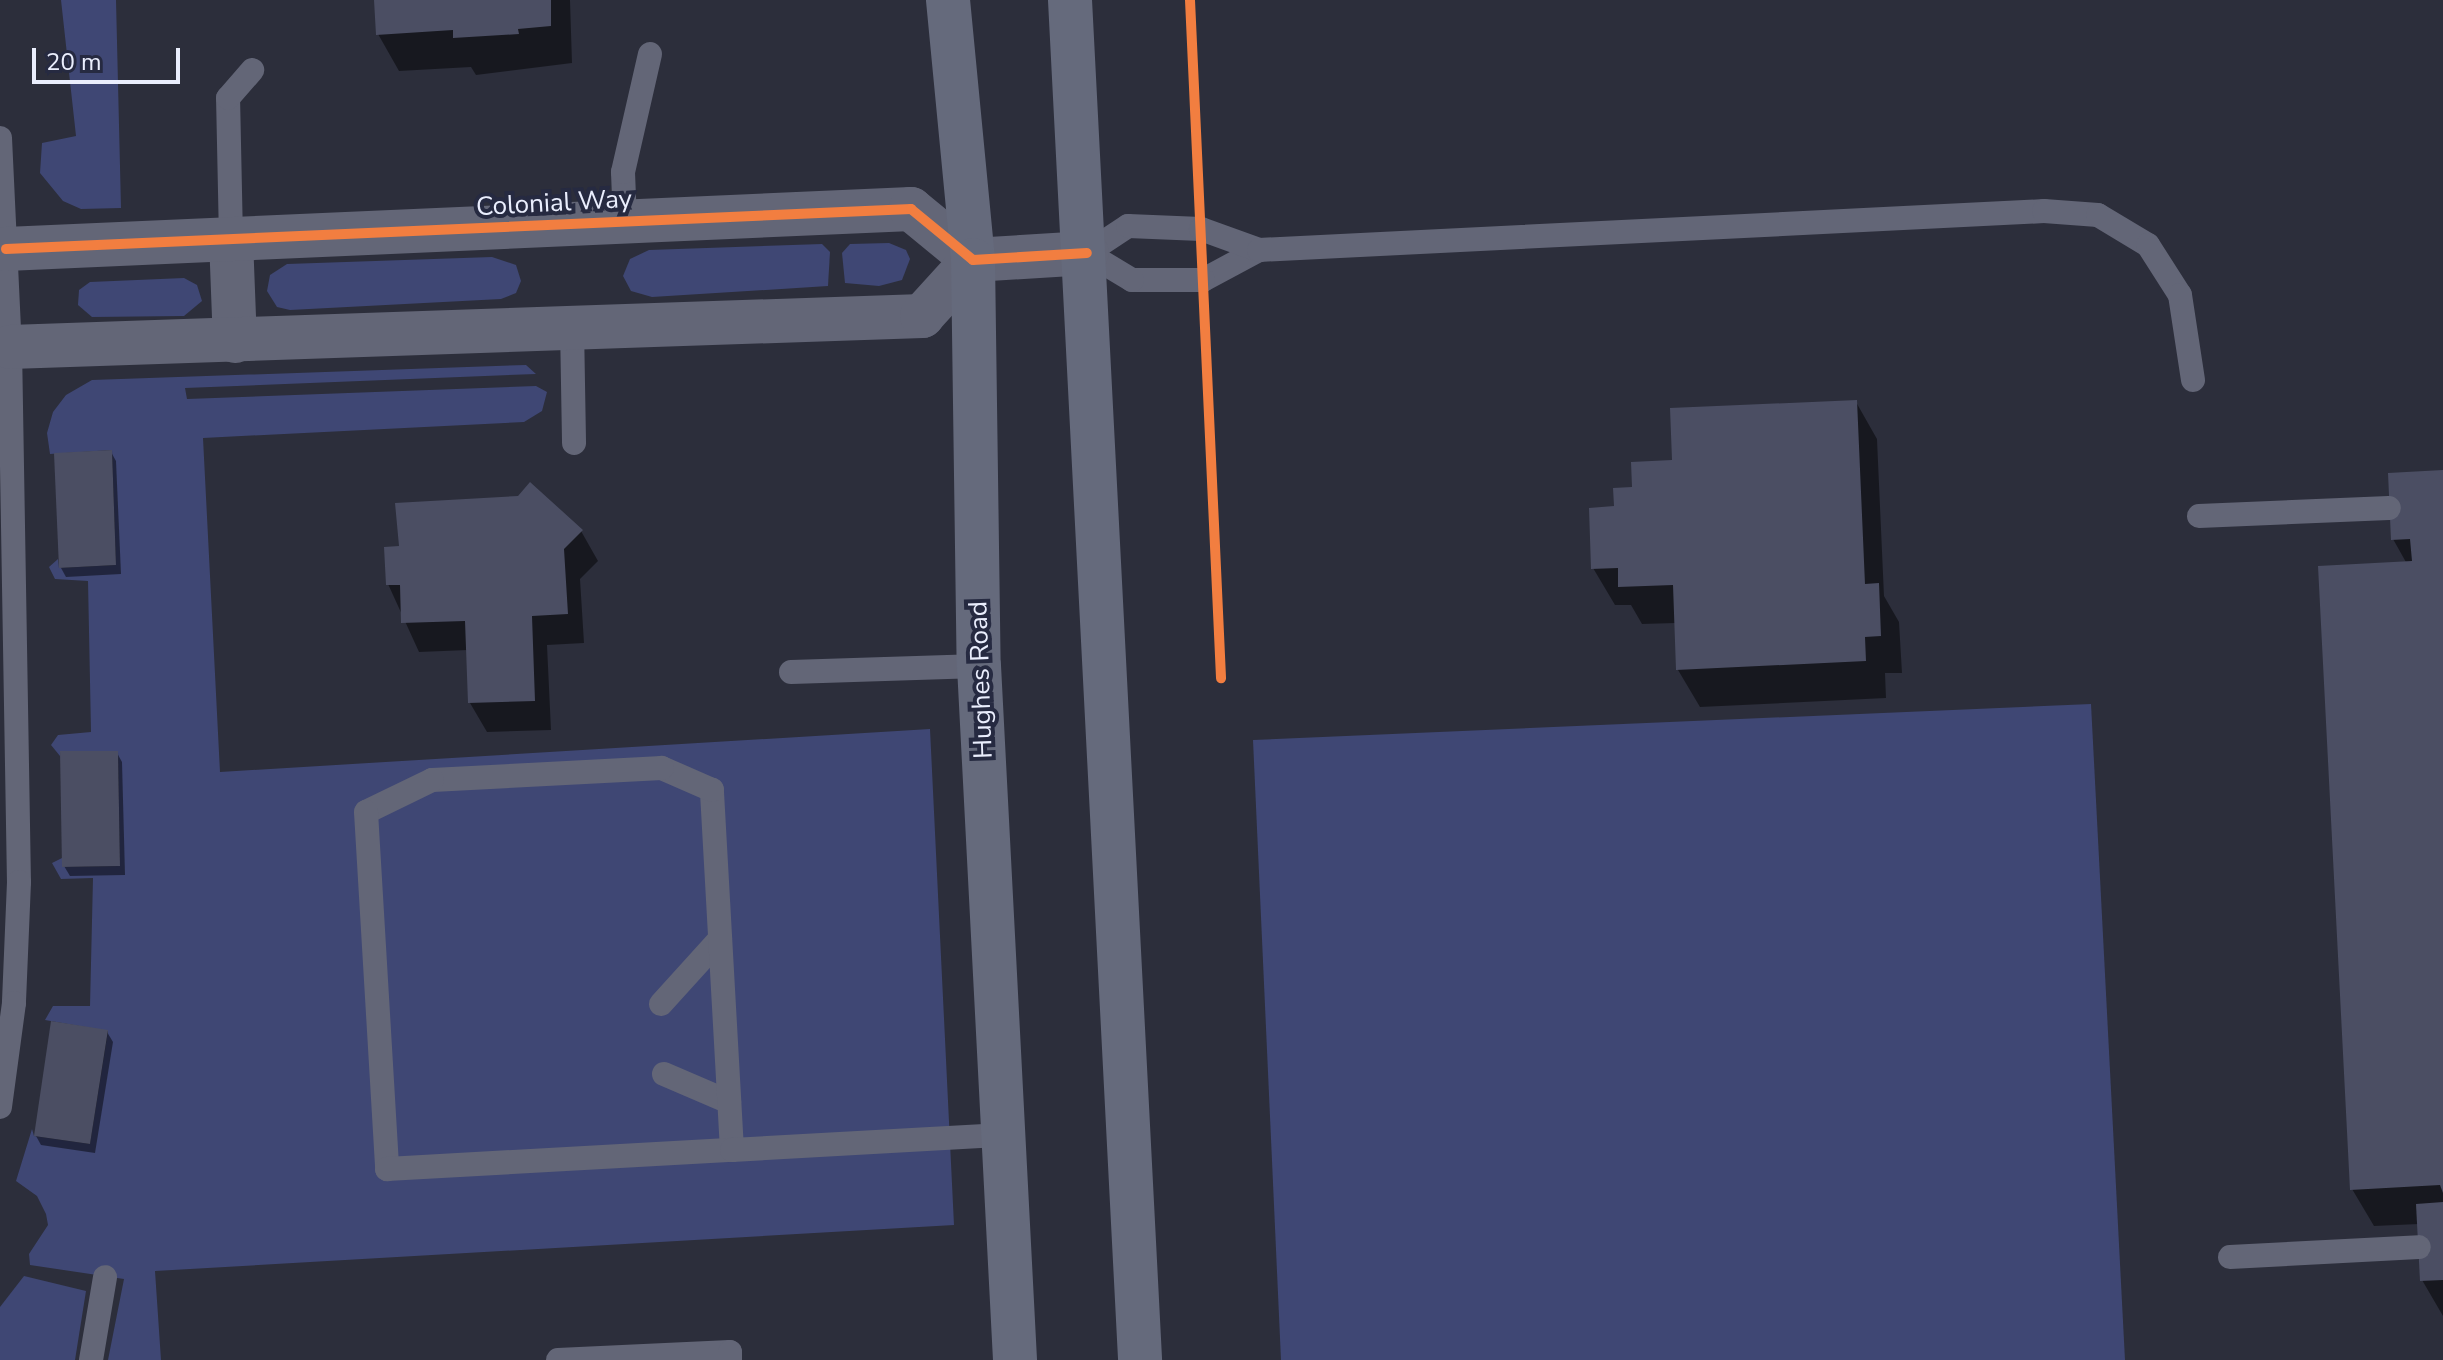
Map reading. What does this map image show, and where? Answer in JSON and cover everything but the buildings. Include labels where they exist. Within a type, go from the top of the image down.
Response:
[{"type":"main road","name":"Hughes Road","points":[[948,0],[973,260],[979,666],[1015,1360]]},
{"type":"main road","points":[[1070,0],[1087,253],[1140,1360]]},
{"type":"street","name":"Colonial Way","points":[[6,249],[911,209],[973,260]]},
{"type":"street","points":[[231,239],[235,341]]},
{"type":"street","points":[[10,347],[922,316],[973,260],[1087,253]]},
{"type":"lane","points":[[625,222],[623,172],[650,54]]},
{"type":"lane","points":[[231,239],[228,98],[252,70]]},
{"type":"lane","points":[[0,138],[10,347],[19,882],[14,1003],[0,1107]]},
{"type":"lane","points":[[1259,250],[1203,280],[1132,280],[1087,253],[1128,226],[1201,229],[1259,250],[2044,211],[2098,215],[2148,245],[2180,295],[2193,380]]},
{"type":"lane","points":[[572,326],[574,443]]},
{"type":"lane","points":[[2199,516],[2389,508]]},
{"type":"lane","points":[[791,672],[979,666]]},
{"type":"lane","points":[[732,1150],[712,790],[662,768],[432,780],[366,812],[387,1169],[732,1150],[1003,1135]]},
{"type":"lane","points":[[661,1004],[720,939]]},
{"type":"lane","points":[[664,1074],[729,1102]]},
{"type":"lane","points":[[2230,1257],[2419,1247]]},
{"type":"lane","points":[[91,1360],[105,1277]]},
{"type":"lane","points":[[558,1360],[730,1352],[730,1360]]},
{"type":"shaded area","points":[[61,0],[116,0],[121,208],[81,209],[63,201],[40,173],[42,143],[76,136]]},
{"type":"shaded area","points":[[889,243],[906,250],[910,259],[902,280],[879,286],[845,283],[842,253],[850,244]]},
{"type":"shaded area","points":[[822,244],[830,252],[828,286],[652,297],[631,291],[623,276],[630,259],[649,250]]},
{"type":"shaded area","points":[[492,257],[516,265],[521,281],[516,293],[501,299],[290,310],[277,307],[267,291],[270,275],[287,264]]},
{"type":"shaded area","points":[[184,278],[197,285],[202,301],[184,316],[92,317],[78,305],[79,290],[90,282]]},
{"type":"shaded area","points":[[526,365],[536,374],[185,388],[187,399],[536,386],[547,392],[542,411],[524,422],[203,438],[220,772],[930,729],[954,1225],[155,1271],[161,1360],[108,1360],[124,1279],[30,1265],[29,1254],[48,1225],[37,1196],[16,1181],[32,1129],[34,1136],[90,1144],[108,1031],[45,1020],[53,1006],[90,1006],[93,878],[61,879],[52,863],[62,858],[63,867],[120,866],[118,751],[60,751],[60,756],[51,745],[58,735],[91,732],[88,581],[55,579],[49,567],[58,559],[59,568],[116,565],[112,450],[50,454],[47,433],[53,412],[66,395],[92,380]]},
{"type":"shaded area","points":[[2091,704],[2125,1360],[1281,1360],[1253,740]]},
{"type":"shaded area","points":[[24,1276],[86,1291],[75,1360],[0,1360],[0,1307]]},
{"type":"cycle path","points":[[1190,0],[1221,678]]},
{"type":"cycle path","points":[[6,249],[911,209],[973,260],[1087,253]]}]
